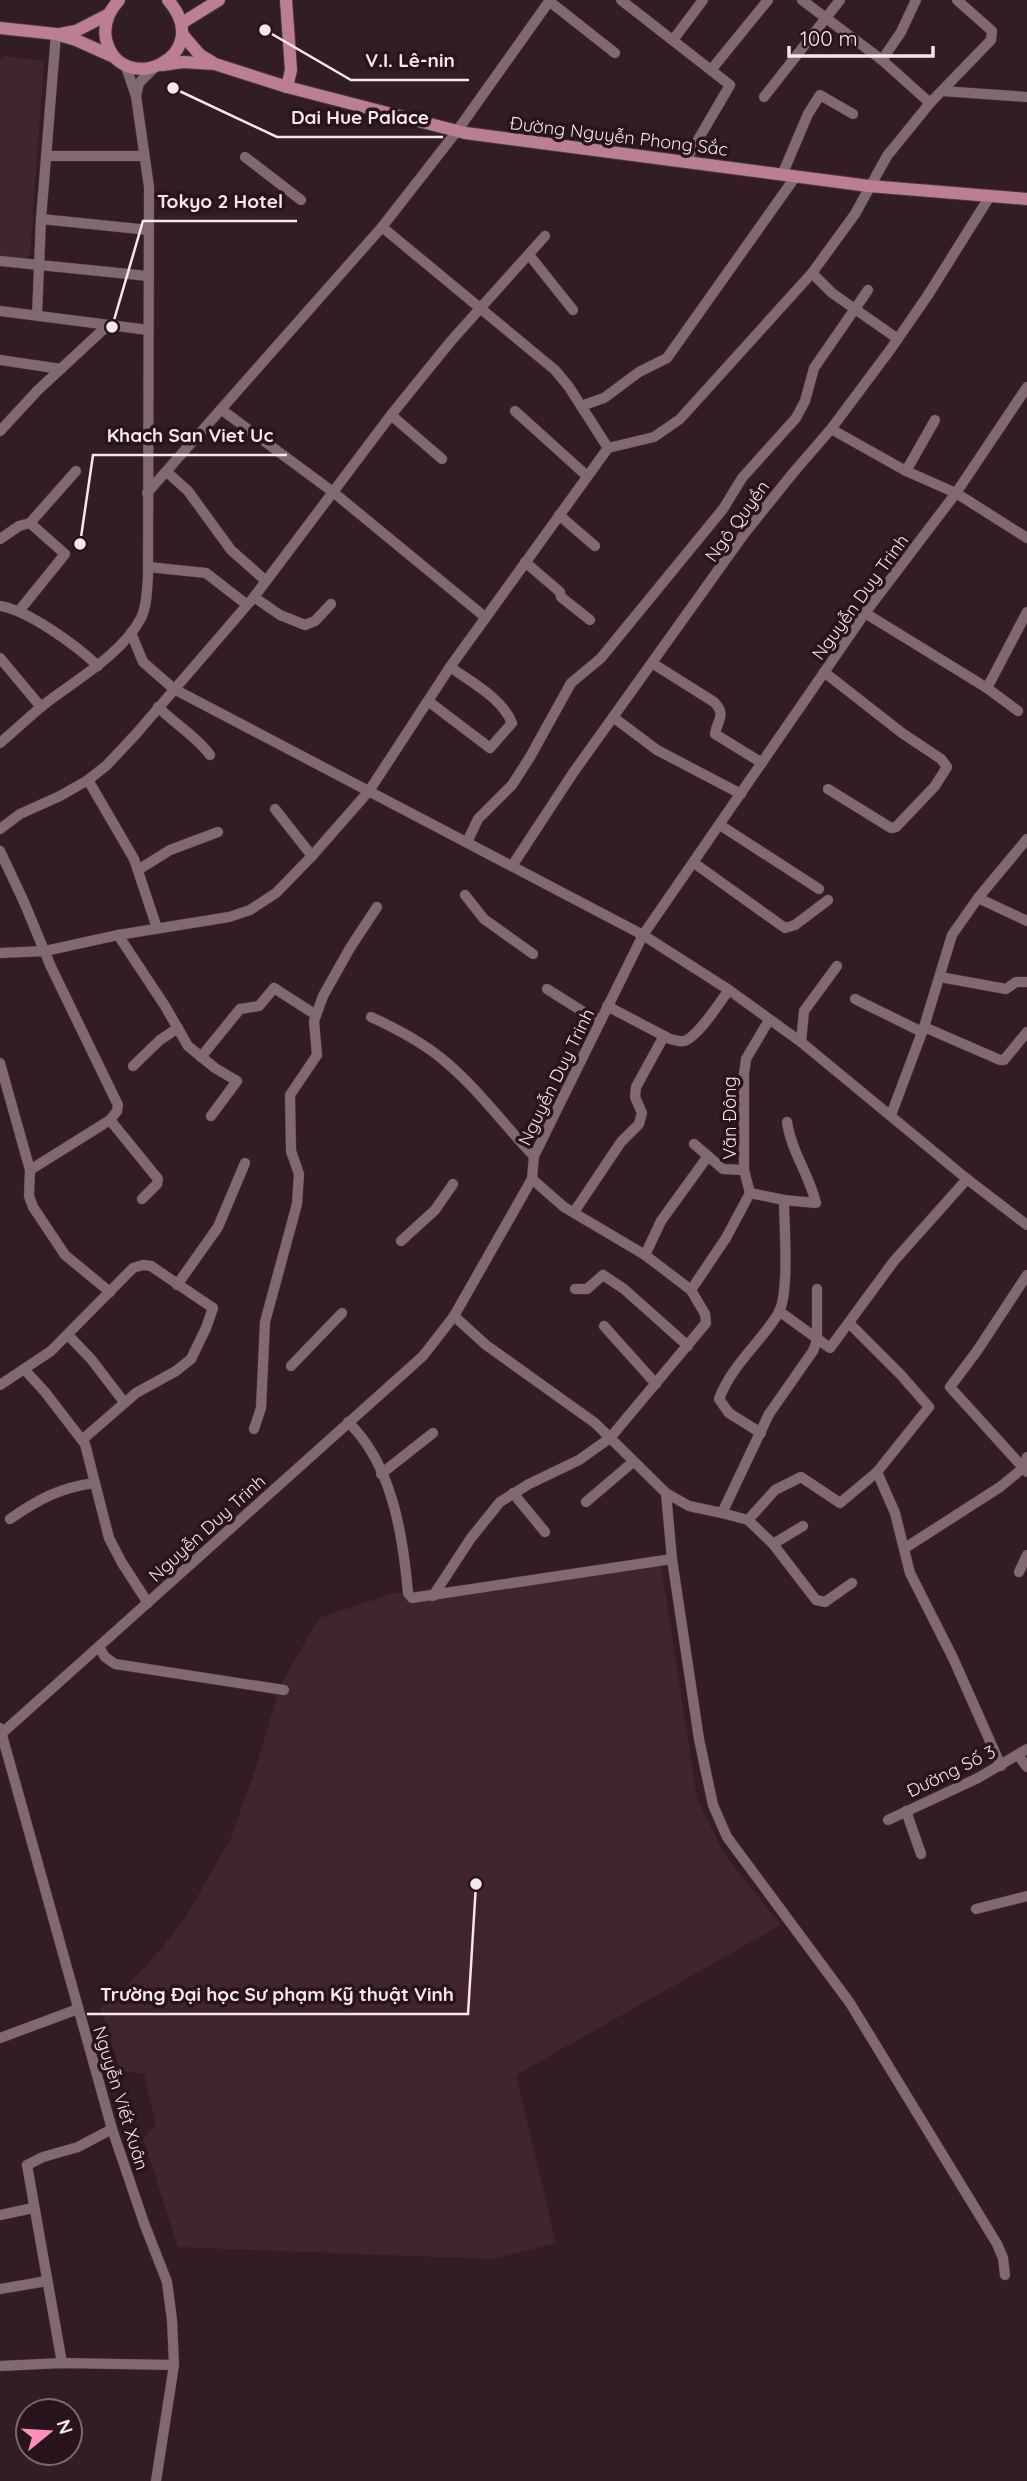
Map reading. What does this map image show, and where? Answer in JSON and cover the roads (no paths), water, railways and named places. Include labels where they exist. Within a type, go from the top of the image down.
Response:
[{"type":"main road","name":"Đường Nguyễn Phong Sắc","points":[[168,0],[177,9],[182,28],[200,55],[215,64],[288,87],[457,131],[869,186],[1027,199]]},
{"type":"main road","points":[[159,66],[172,57],[179,46],[182,28],[219,0]]},
{"type":"main road","points":[[286,0],[291,70],[288,87]]},
{"type":"main road","points":[[0,28],[56,34],[76,31],[112,5]]},
{"type":"main road","points":[[112,5],[105,33],[108,45],[122,62]]},
{"type":"main road","name":"Đường Nguyễn Phong Sắc","points":[[56,34],[76,40],[137,69],[183,62],[215,64]]},
{"type":"street","points":[[621,0],[730,85],[685,162]]},
{"type":"street","points":[[673,40],[704,0]]},
{"type":"street","points":[[711,70],[768,0]]},
{"type":"street","points":[[802,0],[882,60],[930,103]]},
{"type":"street","points":[[764,97],[841,0]]},
{"type":"street","points":[[882,60],[901,32],[916,0]]},
{"type":"street","points":[[0,953],[45,951],[118,935],[229,917],[250,910],[276,894],[369,791],[450,667],[608,448],[654,437],[680,419],[811,273],[855,214],[887,156],[930,103],[991,40],[992,31],[957,0]]},
{"type":"street","points":[[147,493],[382,227],[457,131],[549,1],[615,53]]},
{"type":"street","points":[[37,315],[41,219],[56,34]]},
{"type":"street","points":[[0,743],[41,707],[98,666],[131,633],[141,618],[146,603],[149,187],[136,96],[122,62]]},
{"type":"street","points":[[136,96],[139,83],[159,66]]},
{"type":"street","points":[[942,92],[1027,97]]},
{"type":"street","points":[[782,175],[804,123],[820,95],[853,114]]},
{"type":"street","points":[[46,156],[144,156]]},
{"type":"street","points":[[245,157],[301,200]]},
{"type":"street","points":[[581,406],[604,398],[639,372],[667,358],[796,176]]},
{"type":"street","name":"Ngô Quyền","points":[[512,866],[613,717],[767,504],[831,429],[898,339],[990,196]]},
{"type":"street","points":[[41,219],[149,230]]},
{"type":"street","points":[[382,227],[555,370],[608,448]]},
{"type":"street","points":[[0,829],[20,814],[88,780],[113,758],[250,601],[391,415],[478,309],[530,256],[545,236]]},
{"type":"street","points":[[530,256],[573,310]]},
{"type":"street","points":[[0,261],[148,276]]},
{"type":"street","points":[[811,273],[832,293],[898,339]]},
{"type":"street","points":[[467,842],[478,819],[512,785],[571,682],[601,658],[723,509],[742,478],[796,418],[805,401],[814,368],[869,290]]},
{"type":"street","points":[[0,311],[148,330]]},
{"type":"street","points":[[0,431],[38,390],[107,326]]},
{"type":"street","points":[[0,360],[61,369]]},
{"type":"street","name":"Nguyễn Duy Trinh","points":[[1,1732],[423,1356],[454,1316],[532,1180],[534,1156],[643,935],[865,613],[956,493],[1027,387]]},
{"type":"street","points":[[222,410],[333,492],[485,617]]},
{"type":"street","points":[[515,411],[587,476]]},
{"type":"street","points":[[391,415],[442,459]]},
{"type":"street","points":[[906,471],[935,421]]},
{"type":"street","points":[[831,429],[906,471],[956,493],[1027,538]]},
{"type":"street","points":[[0,539],[19,526],[30,523],[76,471]]},
{"type":"street","points":[[167,472],[188,491],[231,550],[266,581]]},
{"type":"street","points":[[559,515],[595,546]]},
{"type":"street","points":[[19,611],[65,554],[30,523]]},
{"type":"street","points":[[524,562],[590,620]]},
{"type":"street","points":[[148,567],[206,573],[250,601],[305,625],[315,621],[331,604]]},
{"type":"street","points":[[0,606],[19,611],[98,666]]},
{"type":"street","points":[[987,688],[1027,612]]},
{"type":"street","points":[[865,613],[987,688],[1018,711]]},
{"type":"street","points":[[131,633],[143,662],[174,688],[643,935],[729,989],[801,1042],[1027,1225]]},
{"type":"street","points":[[0,658],[41,707]]},
{"type":"street","points":[[652,663],[714,702],[722,717],[715,734],[762,763]]},
{"type":"street","points":[[428,701],[490,748],[509,728],[511,720],[499,705],[450,667]]},
{"type":"street","points":[[824,672],[902,733],[941,759],[947,767],[935,786],[896,827],[891,828],[828,789]]},
{"type":"street","points":[[158,707],[176,725],[197,739],[210,755]]},
{"type":"street","points":[[613,717],[657,750],[741,794]]},
{"type":"street","points":[[88,780],[138,870],[157,928]]},
{"type":"street","points":[[275,810],[312,856]]},
{"type":"street","points":[[720,825],[819,889]]},
{"type":"street","points":[[138,870],[170,850],[218,832]]},
{"type":"street","points":[[891,1115],[923,1029],[952,935],[978,898],[1027,839]]},
{"type":"street","points":[[0,851],[118,1105],[110,1120],[30,1170]]},
{"type":"street","points":[[694,863],[785,928],[795,925],[828,900]]},
{"type":"street","points":[[465,895],[484,919],[533,954]]},
{"type":"street","points":[[978,898],[1027,921]]},
{"type":"street","points":[[254,1429],[261,1408],[265,1322],[297,1205],[299,1174],[291,1151],[290,1095],[317,1055],[314,1021],[323,996],[377,907]]},
{"type":"street","points":[[118,935],[188,1046],[237,1082],[211,1116]]},
{"type":"street","points":[[801,1042],[804,1011],[837,966]]},
{"type":"street","points":[[940,977],[1006,989],[1018,981],[1027,982]]},
{"type":"street","points":[[201,1057],[240,1009],[259,1006],[274,988],[316,1015]]},
{"type":"street","points":[[547,989],[601,1020]]},
{"type":"street","points":[[607,1006],[664,1036],[682,1041],[688,1040],[729,989]]},
{"type":"street","points":[[855,999],[1000,1060],[1004,1060],[1027,1032]]},
{"type":"street","points":[[371,1017],[440,1057],[534,1156]]},
{"type":"street","name":"Văn Đông","points":[[750,1193],[744,1170],[746,1059],[769,1020]]},
{"type":"street","points":[[133,1066],[160,1040],[178,1028]]},
{"type":"street","points":[[574,1212],[621,1142],[639,1124],[642,1113],[635,1097],[636,1087],[664,1036]]},
{"type":"street","points":[[0,1063],[30,1170],[29,1196],[44,1226],[65,1255],[110,1292]]},
{"type":"street","points":[[110,1120],[158,1179],[157,1184],[142,1199]]},
{"type":"street","points":[[691,1290],[726,1238],[750,1193],[816,1203],[789,1138],[787,1122]]},
{"type":"street","points":[[694,1144],[723,1169],[744,1170]]},
{"type":"street","points":[[645,1255],[661,1221],[708,1156]]},
{"type":"street","points":[[177,1285],[218,1227],[245,1163]]},
{"type":"street","points":[[779,1311],[830,1348],[894,1261],[967,1179]]},
{"type":"street","points":[[433,1596],[447,1571],[491,1512],[513,1493],[579,1460],[610,1438],[706,1323],[705,1314],[691,1290],[645,1255],[564,1207],[532,1180]]},
{"type":"street","points":[[401,1241],[435,1210],[453,1184]]},
{"type":"street","points":[[761,1433],[729,1413],[719,1399],[732,1376],[779,1311],[784,1278],[784,1200]]},
{"type":"street","points":[[0,1385],[51,1352],[132,1268],[151,1266],[213,1308],[195,1354],[176,1371],[124,1402],[82,1440]]},
{"type":"street","points":[[575,1289],[587,1289],[603,1275],[624,1289],[688,1346]]},
{"type":"street","points":[[905,1548],[987,1496],[1026,1466],[950,1387],[1027,1275]]},
{"type":"street","points":[[722,1513],[778,1400],[813,1351],[817,1341],[817,1289]]},
{"type":"street","points":[[291,1366],[342,1313]]},
{"type":"street","points":[[454,1316],[486,1345],[595,1423],[666,1493],[690,1506],[748,1520],[773,1544],[816,1600],[825,1602],[852,1583]]},
{"type":"street","points":[[748,1520],[775,1490],[801,1477],[840,1503],[877,1472],[929,1408],[900,1374],[850,1324]]},
{"type":"street","points":[[604,1326],[656,1384]]},
{"type":"street","points":[[68,1335],[91,1359],[124,1402]]},
{"type":"street","points":[[24,1369],[45,1392],[88,1451],[105,1525],[115,1550],[148,1603]]},
{"type":"street","points":[[348,1422],[366,1443],[397,1517],[411,1598],[673,1559]]},
{"type":"street","points":[[381,1474],[433,1433]]},
{"type":"street","points":[[586,1502],[633,1462]]},
{"type":"street","points":[[877,1472],[895,1513],[910,1573],[953,1658],[1001,1766]]},
{"type":"street","points":[[10,1519],[35,1502],[67,1488],[95,1483]]},
{"type":"street","points":[[513,1493],[545,1532]]},
{"type":"street","points":[[666,1493],[699,1740],[713,1805],[727,1837],[814,1951],[858,2014],[997,2244],[1003,2258],[1005,2274]]},
{"type":"street","points":[[773,1544],[803,1526]]},
{"type":"street","points":[[1019,1572],[1027,1555]]},
{"type":"street","points":[[99,1647],[105,1657],[115,1664],[280,1689]]},
{"type":"street","name":"Nguyễn Viết Xuân","points":[[1,1732],[111,2129],[167,2282],[173,2320],[174,2365],[156,2481]]},
{"type":"street","points":[[1022,1752],[1027,1767]]},
{"type":"street","name":"Đường Số 3","points":[[888,1819],[1001,1766],[1022,1752]]},
{"type":"street","points":[[906,1811],[920,1854]]},
{"type":"street","points":[[976,1909],[1027,1896]]},
{"type":"street","points":[[0,2038],[78,2009]]},
{"type":"street","points":[[62,2363],[27,2165],[43,2157],[78,2147],[111,2129]]},
{"type":"street","points":[[0,2215],[33,2208]]},
{"type":"street","points":[[0,2289],[47,2281]]},
{"type":"street","points":[[0,2366],[62,2363],[174,2365]]},
{"type":"place","name":"V.I. Lê-nin","points":[[265,30]]},
{"type":"place","name":"Dai Hue Palace","points":[[173,88]]},
{"type":"place","name":"Tokyo 2 Hotel","points":[[112,327]]},
{"type":"place","name":"Khach San Viet Uc","points":[[80,544]]},
{"type":"place","name":"Trường Đại học Sư phạm Kỹ thuật Vinh","points":[[476,1884]]}]
